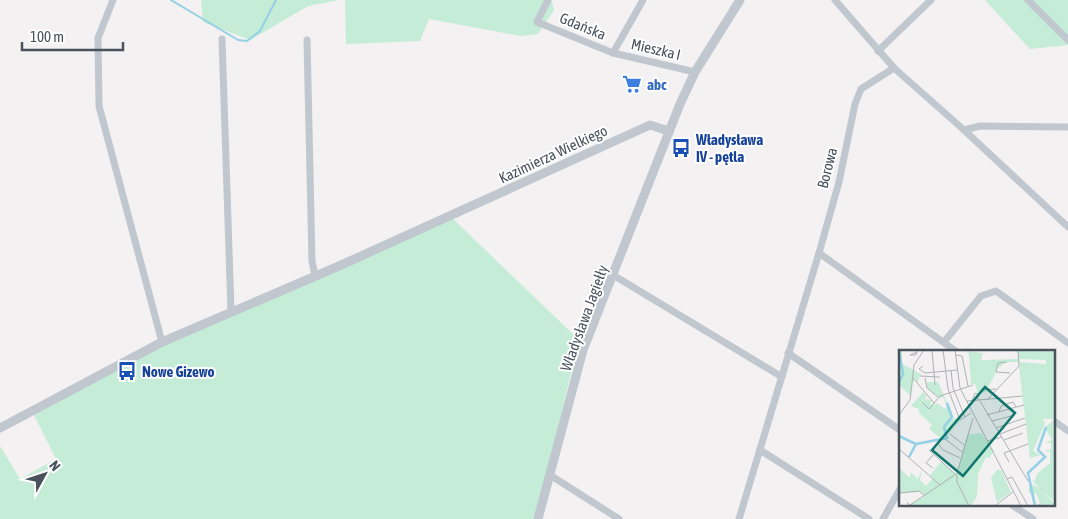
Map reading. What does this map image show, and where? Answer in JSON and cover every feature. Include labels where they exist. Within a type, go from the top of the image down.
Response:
[{"type":"street","points":[[112,0],[98,38],[99,106],[162,342]]},
{"type":"street","name":"Gdańska","points":[[548,0],[537,22],[613,53]]},
{"type":"street","name":"Mieszka I","points":[[643,0],[613,53],[695,72]]},
{"type":"street","name":"Władysława Jagiełły","points":[[538,519],[584,350],[669,131],[695,72],[740,0]]},
{"type":"street","points":[[835,0],[894,68],[1068,227]]},
{"type":"street","points":[[878,51],[931,0]]},
{"type":"street","points":[[1028,0],[1068,40]]},
{"type":"street","points":[[222,39],[231,311]]},
{"type":"street","points":[[307,40],[312,261],[315,276]]},
{"type":"street","name":"Borowa","points":[[739,519],[839,182],[855,104],[861,89],[894,68]]},
{"type":"street","name":"Kazimierza Wielkiego","points":[[0,428],[162,342],[231,311],[315,276],[650,125],[669,131]]},
{"type":"street","points":[[964,130],[980,126],[1068,127]]},
{"type":"street","points":[[819,253],[954,350]]},
{"type":"street","points":[[613,275],[782,378]]},
{"type":"street","points":[[944,342],[981,296],[996,291],[1068,343]]},
{"type":"street","points":[[788,353],[899,429]]},
{"type":"street","points":[[1056,423],[1068,431]]},
{"type":"street","points":[[760,450],[869,519]]},
{"type":"street","points":[[550,475],[619,519]]},
{"type":"street","points":[[883,519],[899,491]]},
{"type":"street","points":[[1014,506],[1033,519]]},
{"type":"green space","points":[[201,0],[339,0],[308,6],[250,40],[203,22]]},
{"type":"green space","points":[[345,0],[551,0],[554,10],[538,34],[521,36],[429,19],[420,41],[346,44]]},
{"type":"green space","points":[[985,0],[1068,0],[1068,45],[1030,49]]},
{"type":"green space","points":[[450,216],[579,340],[536,519],[0,519],[0,446],[20,479],[56,459],[34,415],[162,342]]},
{"type":"waterway","points":[[171,0],[238,40],[247,41],[260,31],[276,0]]},
{"type":"place","name":"abc","points":[[632,84]]},
{"type":"place","name":"Władysława IV - pętla","points":[[681,148]]},
{"type":"place","name":"Nowe Gizewo","points":[[127,371]]}]
